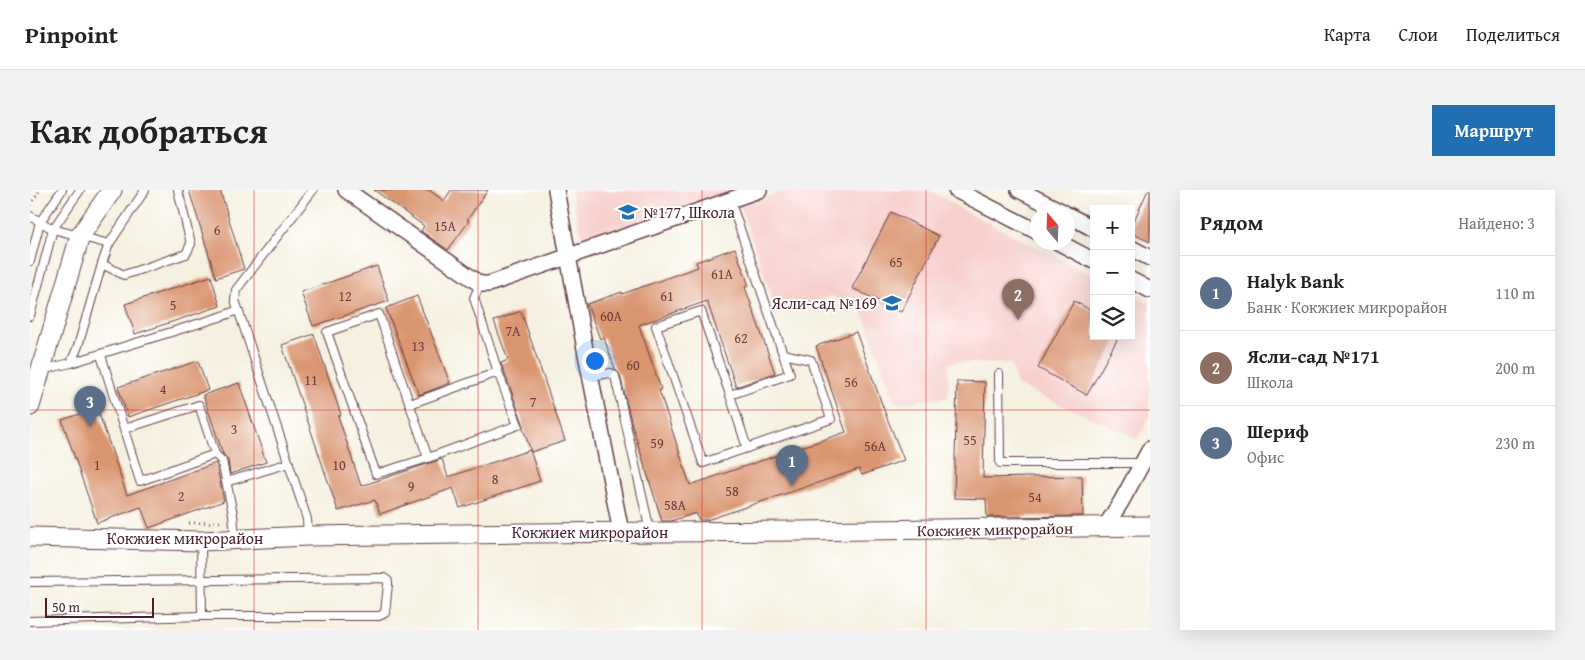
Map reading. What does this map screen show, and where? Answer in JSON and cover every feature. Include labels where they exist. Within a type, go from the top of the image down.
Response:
[{"type":"street","points":[[30,406],[35,379],[80,236],[112,190]]},
{"type":"street","points":[[346,190],[480,284],[489,284],[758,190]]},
{"type":"street","points":[[556,190],[621,532]]},
{"type":"street","points":[[956,190],[1030,228]]},
{"type":"street","points":[[1019,190],[1049,205]]},
{"type":"street","points":[[1075,219],[1090,227]]},
{"type":"street","points":[[1073,250],[1090,259]]},
{"type":"street","points":[[1135,250],[1150,258]]},
{"type":"street","points":[[1135,282],[1150,290]]},
{"type":"street","points":[[1105,527],[1150,449]]},
{"type":"street","name":"Кокжиек микрорайон","points":[[30,537],[201,541],[308,536],[1150,526]]},
{"type":"lane","points":[[30,261],[40,222],[62,190]]},
{"type":"lane","points":[[30,316],[53,229],[80,190]]},
{"type":"lane","points":[[71,363],[109,244],[144,190]]},
{"type":"lane","points":[[102,264],[124,275],[186,254],[190,244],[178,190]]},
{"type":"lane","points":[[308,536],[307,519],[235,300],[236,290],[313,190]]},
{"type":"lane","points":[[730,200],[790,374],[730,395]]},
{"type":"lane","points":[[30,216],[53,229],[109,244]]},
{"type":"lane","points":[[428,458],[378,314],[327,332],[376,474],[428,458],[518,426],[474,298],[480,284]]},
{"type":"lane","points":[[35,379],[71,363],[238,310]]},
{"type":"lane","points":[[747,448],[701,311],[656,326],[703,463],[747,448],[831,419],[811,360],[783,354]]},
{"type":"lane","points":[[101,355],[140,481],[216,454]]},
{"type":"lane","points":[[410,404],[498,372]]},
{"type":"lane","points":[[590,376],[612,373],[615,376],[650,532]]},
{"type":"lane","points":[[999,374],[1000,463],[1142,463]]},
{"type":"lane","points":[[124,429],[199,405],[216,454],[222,461],[233,514],[235,539]]},
{"type":"lane","points":[[226,482],[289,463]]},
{"type":"lane","points":[[201,541],[200,579],[202,616]]},
{"type":"lane","points":[[30,582],[384,578],[388,581],[385,613],[380,616],[202,616],[30,621]]},
{"type":"path","points":[[30,205],[40,190]]},
{"type":"shaded area","name":"№177, Школа","points":[[571,190],[743,190],[589,243],[584,240],[581,234]]},
{"type":"shaded area","points":[[787,190],[929,190],[969,213],[1030,244],[1030,250],[1042,250],[1090,274],[1090,340],[1135,340],[1135,296],[1150,304],[1150,417],[1138,439],[1017,385],[1011,364],[949,362],[948,398],[895,403],[862,310],[832,296],[778,314],[740,206]]},
{"type":"building","points":[[189,190],[220,190],[244,269],[216,278]]},
{"type":"building","points":[[374,190],[429,190],[444,201],[451,190],[488,190],[448,250],[421,231],[424,226]]},
{"type":"building","points":[[1148,190],[1150,190],[1150,242],[1135,235],[1135,218]]},
{"type":"building","points":[[891,212],[939,236],[901,312],[852,288]]},
{"type":"building","points":[[735,248],[749,286],[745,287],[775,373],[736,387],[707,301],[639,325],[661,389],[659,390],[690,485],[846,432],[816,346],[856,332],[904,460],[862,475],[859,469],[707,520],[699,520],[696,513],[671,521],[662,521],[632,425],[620,375],[615,369],[604,338],[600,339],[587,304],[622,292],[622,294],[698,267],[696,262]]},
{"type":"building","points":[[377,266],[389,301],[313,326],[301,292]]},
{"type":"building","points":[[211,276],[220,306],[135,334],[125,304]]},
{"type":"building","points":[[417,296],[450,383],[419,395],[386,308]]},
{"type":"building","points":[[1074,301],[1090,310],[1090,340],[1117,340],[1087,395],[1038,368]]},
{"type":"building","points":[[521,311],[565,441],[531,452],[523,423],[501,363],[508,360],[494,321]]},
{"type":"building","points":[[314,334],[341,415],[338,416],[361,486],[442,459],[448,477],[530,450],[540,481],[460,508],[453,488],[380,514],[375,500],[338,511],[282,345]]},
{"type":"building","points":[[198,361],[208,390],[128,417],[118,387]]},
{"type":"building","points":[[957,381],[985,382],[983,478],[1082,476],[1083,516],[987,517],[986,499],[954,498]]},
{"type":"building","points":[[239,383],[266,462],[230,474],[228,460],[223,454],[203,395]]},
{"type":"building","points":[[97,408],[127,495],[216,463],[224,501],[149,528],[141,507],[97,523],[62,420]]},
{"type":"place","name":"№177, Школа","points":[[628,212]]},
{"type":"place","name":"Ясли-сад №169","points":[[892,303]]},
{"type":"place","name":"Ясли-сад №171","points":[[1018,320]]},
{"type":"place","name":"Шериф","points":[[90,427]]},
{"type":"place","name":"Halyk Bank","points":[[792,486]]}]
